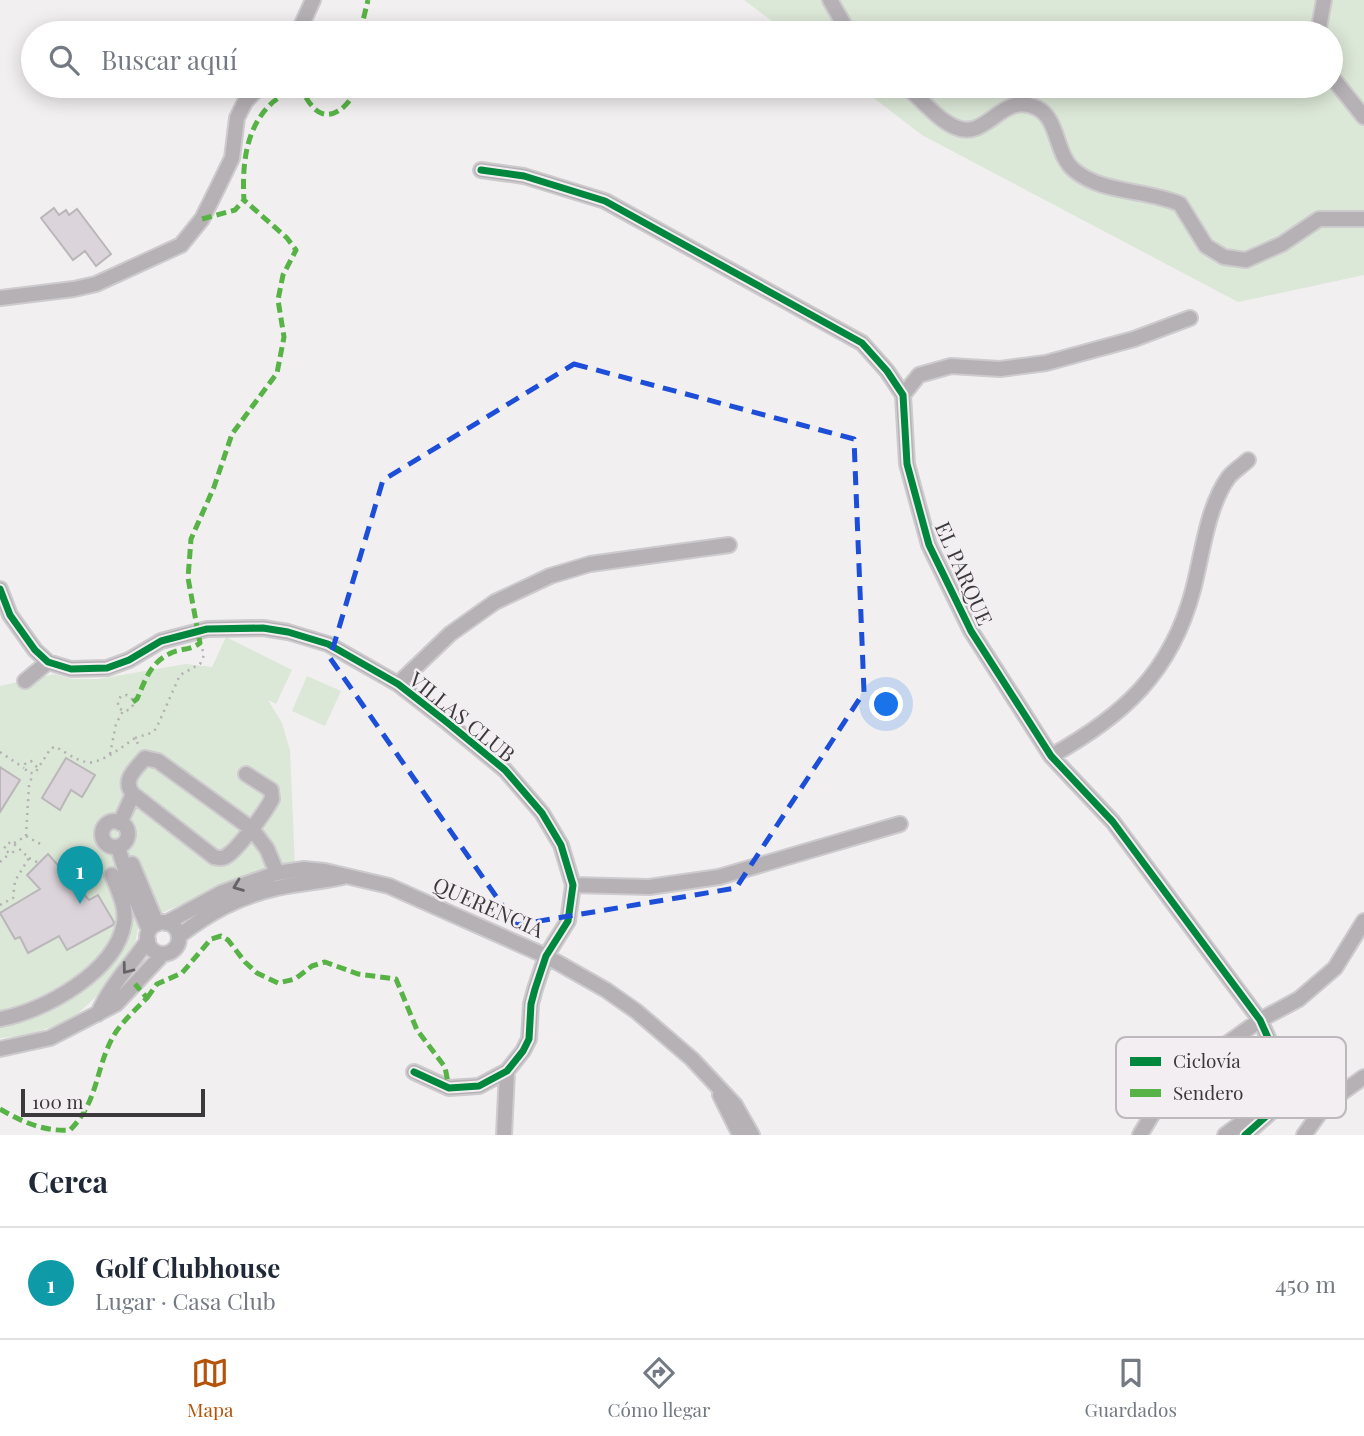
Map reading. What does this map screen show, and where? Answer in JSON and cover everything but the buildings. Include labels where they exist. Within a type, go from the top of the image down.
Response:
[{"type":"street","points":[[303,21],[313,0]]},
{"type":"street","points":[[830,0],[842,21]]},
{"type":"street","points":[[1320,21],[1324,0]]},
{"type":"street","points":[[1343,91],[1364,117]]},
{"type":"street","points":[[0,298],[96,284],[181,245],[202,219],[232,158],[237,118],[249,98]]},
{"type":"street","points":[[919,98],[947,123],[965,130],[975,129],[1012,105],[1023,103],[1038,108],[1052,127],[1063,160],[1075,172],[1095,182],[1180,204],[1206,246],[1224,257],[1246,260],[1282,244],[1319,219],[1364,219]]},
{"type":"street","points":[[481,170],[524,176],[605,201],[862,343],[887,371],[903,395],[919,375],[951,366],[1000,369],[1046,363],[1134,339],[1190,318]]},
{"type":"street","name":"EL PARQUE","points":[[903,395],[906,464],[929,545],[971,631],[1051,756],[1113,822],[1260,1020],[1268,1037]]},
{"type":"street","points":[[1051,756],[1090,734],[1121,710],[1154,676],[1174,643],[1192,594],[1212,511],[1228,478],[1248,460]]},
{"type":"street","points":[[398,684],[450,634],[495,602],[550,576],[590,564],[729,545]]},
{"type":"street","points":[[0,589],[5,618],[48,662],[25,681]]},
{"type":"street","name":"VILLAS CLUB","points":[[48,662],[71,669],[107,668],[129,660],[161,640],[190,632],[263,628],[288,632],[328,644],[398,684],[505,770],[542,813],[561,845],[573,885],[568,921],[546,956],[531,1004],[529,1039],[523,1051],[506,1071]]},
{"type":"street","points":[[246,774],[271,790],[273,794],[270,804],[252,829],[227,856],[214,857],[133,794],[128,782],[145,758],[158,761],[252,829],[267,849],[277,873]]},
{"type":"street","points":[[120,822],[133,794]]},
{"type":"street","points":[[120,822],[127,832],[121,845],[155,929],[153,950],[163,954]]},
{"type":"street","points":[[120,822],[108,823],[102,833],[106,844],[121,845]]},
{"type":"street","points":[[573,885],[649,887],[719,877],[900,824]]},
{"type":"street","name":"QUERENCIA","points":[[98,1014],[105,996],[129,968],[155,929],[223,892],[277,873],[304,869],[325,871],[389,886],[425,900],[546,956],[606,990],[636,1011],[684,1052],[735,1105],[752,1135]]},
{"type":"street","points":[[0,1020],[17,1016],[72,989],[103,962],[117,941],[124,923],[121,898],[112,875]]},
{"type":"street","name":"QUERENCIA","points":[[179,936],[207,914],[254,894],[279,887],[348,876]]},
{"type":"street","points":[[1236,1037],[1298,999],[1335,968],[1364,922]]},
{"type":"street","points":[[0,1049],[50,1038],[116,1004],[163,954],[174,950],[179,941],[176,929],[155,929]]},
{"type":"street","points":[[414,1072],[449,1088],[464,1089],[479,1086],[506,1071]]},
{"type":"street","points":[[504,1135],[506,1071]]},
{"type":"street","points":[[1346,1090],[1364,1077]]},
{"type":"street","points":[[717,1087],[740,1135]]},
{"type":"street","points":[[1140,1135],[1150,1118]]},
{"type":"street","points":[[1225,1135],[1248,1118]]},
{"type":"street","points":[[1245,1135],[1264,1118]]},
{"type":"street","points":[[1304,1135],[1317,1118]]},
{"type":"path","points":[[15,845],[26,836],[29,785],[47,752],[56,747],[88,763],[110,754],[135,738],[151,733],[156,729],[180,675],[200,664],[203,659],[200,643]]},
{"type":"path","points":[[127,695],[132,699],[133,705],[129,710],[123,711],[118,707],[118,701],[121,696],[127,695]]},
{"type":"path","points":[[110,754],[116,724],[123,711]]},
{"type":"path","points":[[135,738],[145,758]]},
{"type":"path","points":[[0,752],[29,774],[33,774]]},
{"type":"path","points":[[24,768],[27,762],[31,761],[37,767]]},
{"type":"path","points":[[26,836],[42,845]]},
{"type":"path","points":[[9,854],[4,846],[7,842],[39,863]]},
{"type":"path","points":[[0,862],[15,852],[15,845]]},
{"type":"path","points":[[0,905],[13,898],[15,881],[29,858]]},
{"type":"highlighted area","points":[[574,364],[854,439],[864,692],[736,888],[516,925],[330,658],[383,480]]},
{"type":"green space","points":[[744,0],[1364,0],[1364,275],[1238,302],[922,135],[874,98],[1343,98],[1343,21],[772,21]]},
{"type":"green space","points":[[226,637],[292,670],[276,704],[268,700],[282,723],[290,750],[295,868],[258,874],[166,911],[138,929],[134,948],[101,992],[70,1021],[24,1036],[0,1038],[0,686],[55,674],[71,679],[98,679],[186,664],[212,667]]},
{"type":"green space","points":[[307,676],[341,691],[325,726],[292,711]]},
{"type":"marked path","points":[[363,21],[368,0]]},
{"type":"marked path","points":[[133,702],[157,662],[173,652],[200,643],[188,578],[191,539],[214,487],[232,434],[277,373],[284,337],[278,300],[283,275],[296,250],[287,238],[244,200],[244,175],[247,150],[255,126],[269,106],[279,98]]},
{"type":"marked path","points":[[306,98],[315,109],[327,114],[338,111],[351,98]]},
{"type":"marked path","points":[[202,219],[235,210],[244,200]]},
{"type":"marked path","points":[[147,998],[157,984],[182,973],[211,939],[221,936],[228,940],[257,973],[278,983],[295,979],[312,966],[325,962],[358,974],[396,979],[417,1030],[445,1067],[449,1088]]},
{"type":"marked path","points":[[0,1109],[34,1125],[70,1130],[92,1096],[114,1035],[147,998],[135,984]]},
{"type":"cycle path","points":[[481,170],[524,176],[605,201],[862,343],[887,371],[903,395],[907,464],[929,545],[971,631],[1051,756],[1113,822],[1260,1020],[1268,1037]]},
{"type":"cycle path","points":[[0,589],[10,615],[35,650],[48,662],[71,669],[107,668],[129,660],[161,641],[207,629],[263,628],[328,644],[398,684],[448,723],[505,770],[542,813],[561,845],[573,885],[568,921],[546,956],[535,989],[531,1004],[529,1039],[507,1071],[479,1086],[449,1088],[414,1072]]},
{"type":"cycle path","points":[[1245,1135],[1264,1118]]},
{"type":"place","name":"Golf Clubhouse","points":[[80,904]]}]
